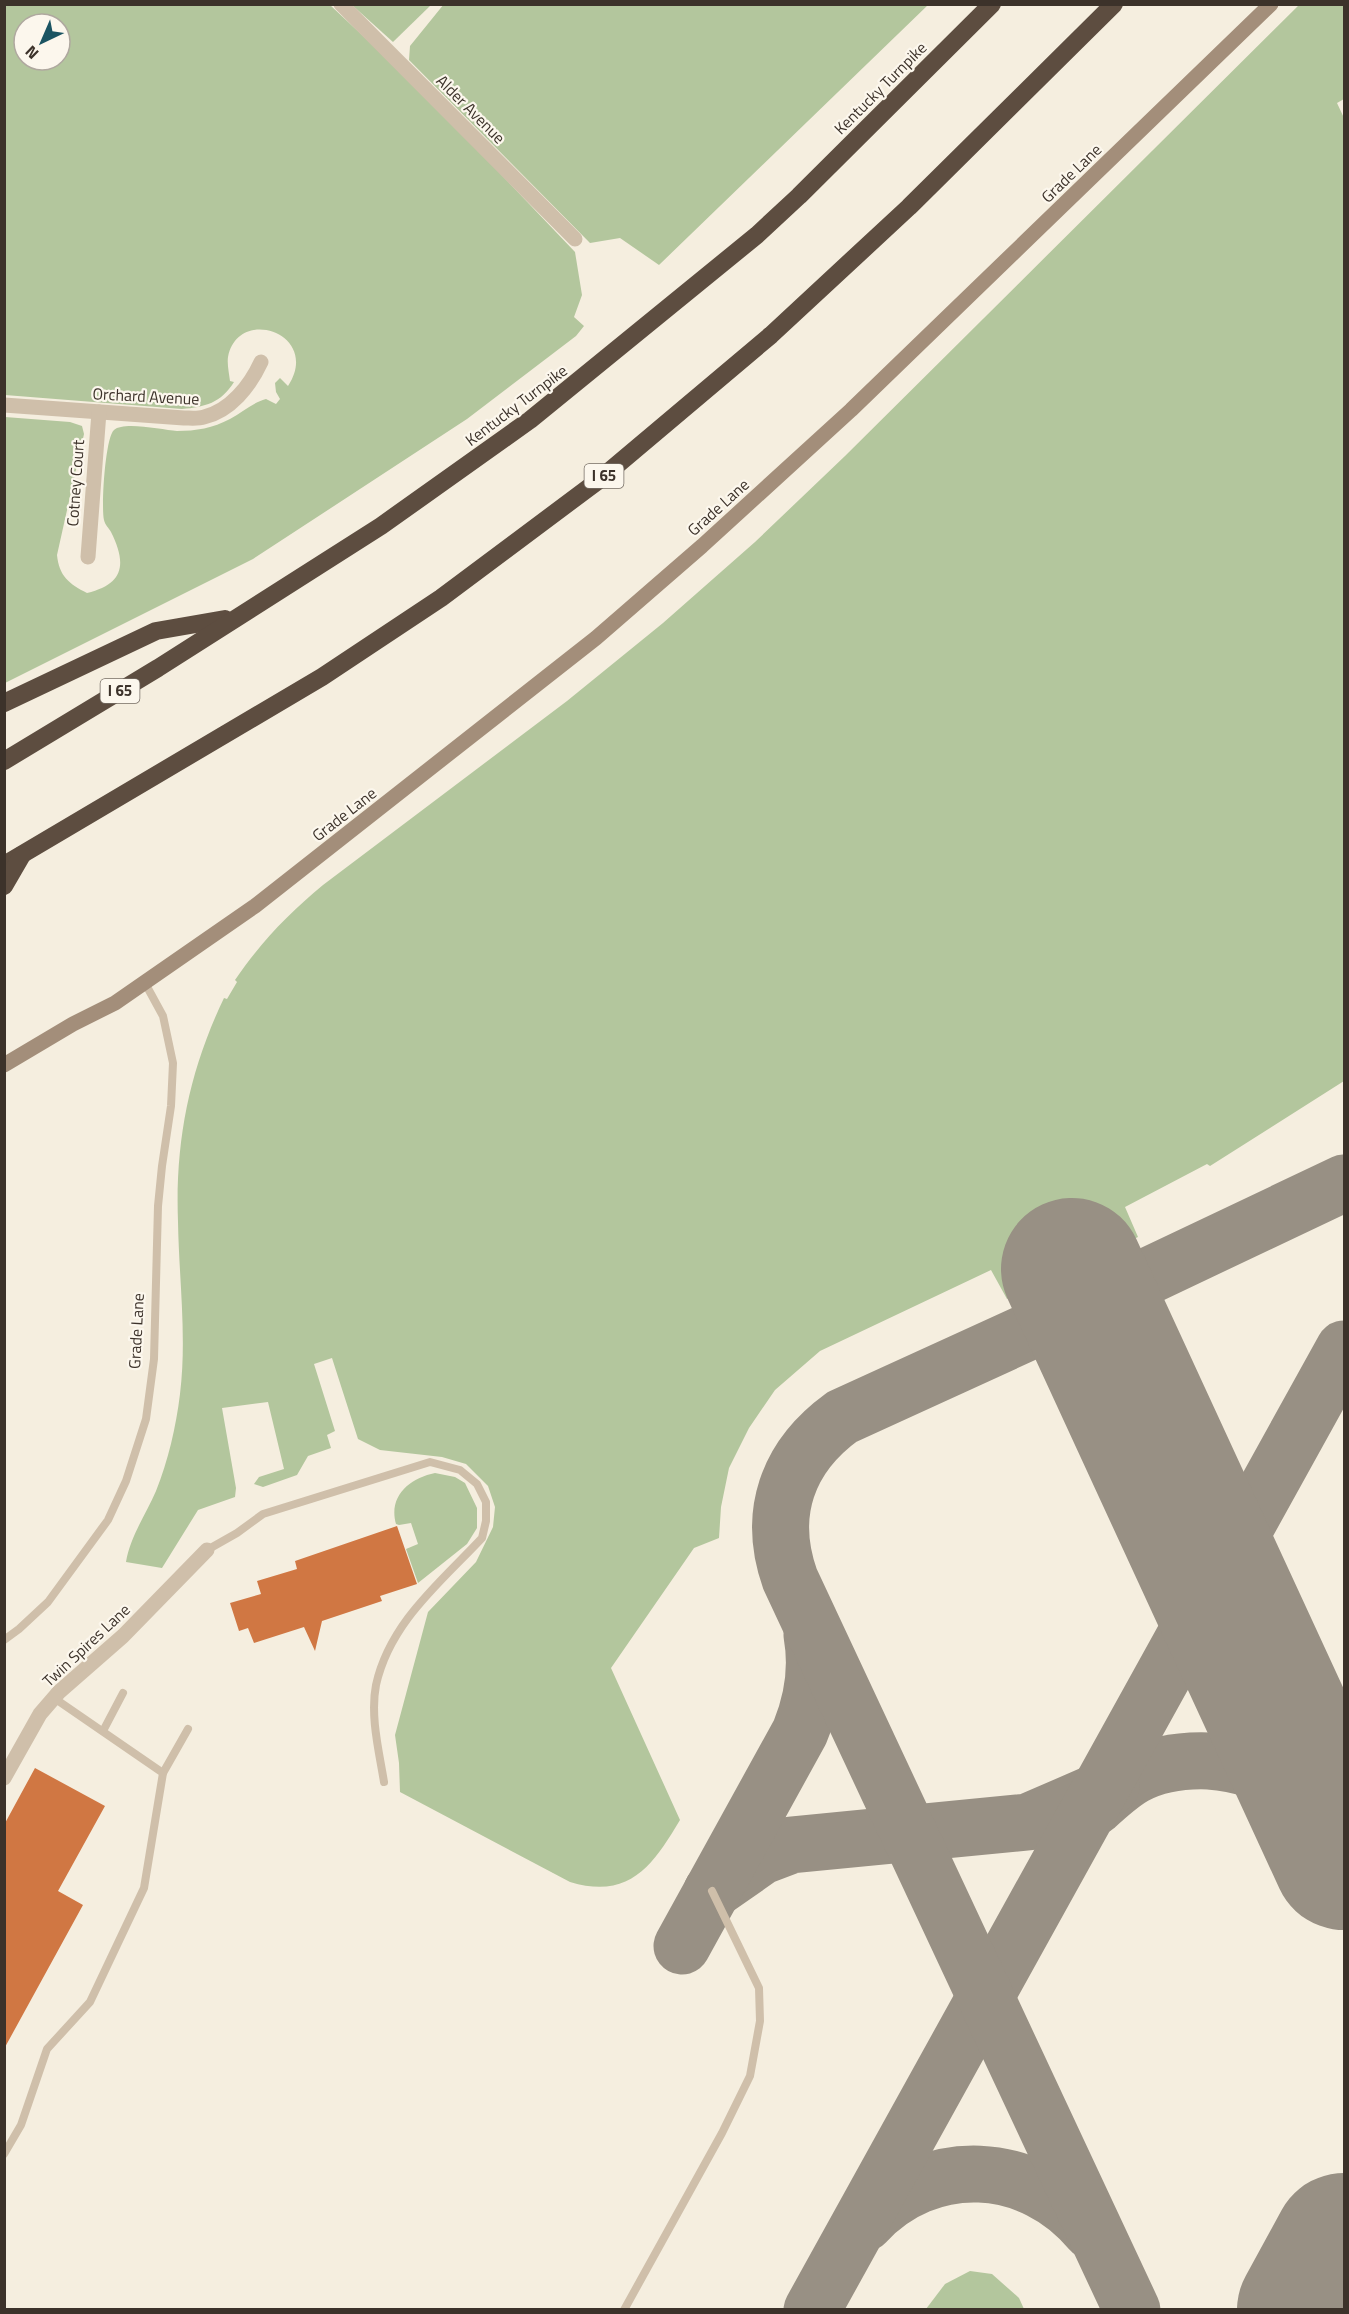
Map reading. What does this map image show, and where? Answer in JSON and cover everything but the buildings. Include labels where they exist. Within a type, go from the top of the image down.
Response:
[{"type":"highway","name":"Kentucky Turnpike","points":[[4,761],[158,668],[400,513],[468,466],[586,376],[757,235],[992,4]]},
{"type":"highway","name":"I 65","points":[[4,865],[322,677],[441,598],[599,480],[780,327],[909,207],[1114,4]]},
{"type":"highway","points":[[4,703],[156,631],[233,618]]},
{"type":"highway","points":[[4,886],[22,854]]},
{"type":"main road","name":"Grade Lane","points":[[4,1065],[73,1024],[116,1003],[255,906],[596,638],[702,546],[851,410],[1271,4]]},
{"type":"street","name":"Alder Avenue","points":[[341,4],[575,239]]},
{"type":"street","name":"Orchard Avenue","points":[[4,405],[184,418],[203,417],[240,396],[261,362]]},
{"type":"street","name":"Cotney Court","points":[[88,557],[99,412]]},
{"type":"street","name":"Twin Spires Lane","points":[[4,1778],[40,1714],[54,1698],[123,1636],[207,1550]]},
{"type":"lane","name":"Grade Lane","points":[[4,1640],[20,1629],[48,1602],[108,1520],[126,1482],[146,1419],[154,1359],[159,1196],[171,1106],[173,1063],[163,1016],[145,984]]},
{"type":"lane","points":[[207,1550],[237,1533],[263,1514],[430,1462],[460,1470],[477,1484],[486,1502],[486,1521],[482,1538],[407,1618],[388,1650],[376,1686],[375,1722],[384,1782]]},
{"type":"lane","points":[[103,1731],[123,1693]]},
{"type":"lane","points":[[54,1698],[163,1773]]},
{"type":"lane","points":[[4,2154],[21,2125],[47,2049],[90,2002],[144,1888],[163,1773],[188,1729]]},
{"type":"lane","points":[[624,2310],[722,2133],[750,2076],[760,2021],[759,1988],[712,1891]]},
{"type":"green space","points":[[444,4],[928,5],[659,265],[620,238],[590,243],[409,60],[410,46]]},
{"type":"green space","points":[[5,5],[330,5],[377,49],[390,58],[575,252],[582,295],[574,317],[584,326],[576,336],[467,419],[253,559],[5,683],[5,417],[70,422],[82,426],[84,434],[57,555],[60,569],[66,578],[87,593],[109,584],[119,571],[120,563],[116,543],[103,513],[106,459],[114,430],[119,427],[135,426],[177,431],[198,430],[224,422],[266,399],[276,404],[280,399],[275,383],[280,378],[288,386],[296,368],[294,352],[287,340],[274,332],[260,330],[246,332],[235,341],[228,357],[230,381],[234,382],[229,389],[212,403],[182,409],[5,395]]},
{"type":"green space","points":[[352,5],[431,5],[393,42]]},
{"type":"green space","points":[[1299,5],[1344,5],[1344,99],[1337,103],[1344,118],[1344,1081],[1210,1166],[1207,1164],[1125,1207],[1138,1237],[1007,1299],[991,1270],[820,1351],[775,1390],[749,1428],[729,1468],[721,1507],[719,1538],[694,1548],[611,1668],[680,1820],[660,1851],[637,1875],[609,1886],[591,1886],[570,1882],[400,1792],[395,1735],[428,1612],[476,1562],[493,1527],[495,1507],[488,1486],[466,1464],[442,1457],[380,1450],[358,1439],[332,1358],[314,1364],[335,1431],[327,1435],[331,1448],[308,1456],[297,1475],[263,1487],[254,1484],[259,1477],[284,1469],[268,1402],[222,1408],[236,1488],[235,1497],[198,1510],[162,1568],[126,1562],[135,1535],[160,1480],[171,1444],[178,1406],[183,1351],[178,1222],[179,1164],[182,1135],[193,1080],[212,1025],[224,998],[227,999],[237,982],[235,980],[245,966],[298,906],[567,701],[663,623],[755,542],[845,456]]},
{"type":"green space","points":[[435,1473],[455,1477],[465,1483],[477,1508],[477,1528],[467,1544],[418,1583],[406,1549],[418,1544],[411,1523],[396,1524],[395,1505],[403,1490],[410,1484]]},
{"type":"green space","points":[[970,2271],[992,2274],[1019,2298],[1024,2309],[926,2309],[945,2284]]},
{"type":"taxiway","points":[[1132,2310],[790,1579],[783,1555],[782,1510],[795,1469],[807,1450],[842,1417],[1087,1305],[1344,1183]]},
{"type":"taxiway","points":[[812,2310],[1344,1349]]},
{"type":"taxiway","points":[[682,1946],[800,1732],[813,1684],[812,1635]]},
{"type":"taxiway","points":[[1095,1807],[1129,1779],[1152,1768],[1190,1761],[1234,1764],[1276,1780],[1293,1793],[1321,1825],[1344,1867]]},
{"type":"taxiway","points":[[712,1891],[762,1856],[791,1845],[1028,1822],[1111,1786]]},
{"type":"taxiway","points":[[865,2223],[891,2201],[919,2185],[949,2176],[979,2174],[1010,2179],[1039,2190],[1067,2207],[1091,2231]]},
{"type":"taxiway","points":[[1315,2310],[1344,2255]]},
{"type":"runway","points":[[1072,1269],[1344,1859]]},
{"type":"runway","points":[[1308,2310],[1344,2244]]}]
